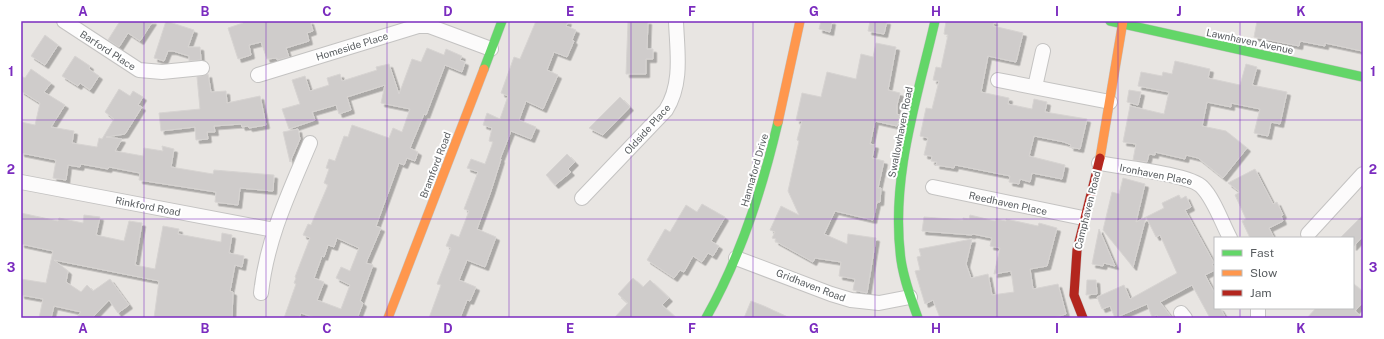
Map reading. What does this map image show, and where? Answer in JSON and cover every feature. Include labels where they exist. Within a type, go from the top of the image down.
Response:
[{"type":"street","name":"Barford Place","points":[[64,21],[139,70],[150,72],[202,68]]},
{"type":"street","name":"Bramford Road","points":[[388,318],[502,21]]},
{"type":"street","name":"Oldside Place","points":[[582,198],[666,110],[671,102],[678,77],[676,21]]},
{"type":"street","name":"Hannaford Drive","points":[[706,318],[736,258],[761,190],[773,144],[800,21]]},
{"type":"street","name":"Swallowhaven Road","points":[[918,318],[910,297],[901,260],[899,209],[905,151],[936,21]]},
{"type":"street","name":"Lawnhaven Avenue","points":[[1110,21],[1123,22],[1363,77]]},
{"type":"street","name":"Camphaven Road","points":[[1083,318],[1074,295],[1074,279],[1083,218],[1099,163],[1123,22]]},
{"type":"street","name":"Homeside Place","points":[[258,75],[418,26],[429,26],[491,50]]},
{"type":"street","points":[[1036,87],[1043,51]]},
{"type":"street","points":[[998,80],[1110,102]]},
{"type":"street","points":[[261,293],[264,264],[274,230],[310,143]]},
{"type":"street","name":"Ironhaven Place","points":[[1099,163],[1181,177],[1197,182],[1206,192],[1229,237]]},
{"type":"street","points":[[1308,234],[1363,174]]},
{"type":"street","name":"Rinkford Road","points":[[21,182],[274,230]]},
{"type":"street","name":"Reedhaven Place","points":[[933,188],[1083,218]]},
{"type":"street","name":"Gridhaven Road","points":[[736,258],[830,294],[851,300],[879,303],[910,297]]},
{"type":"building","points":[[120,21],[153,21],[140,41],[128,33],[119,47],[108,40]]},
{"type":"building","points":[[166,21],[194,30],[188,47],[200,47],[201,60],[189,61],[189,56],[173,51],[168,51],[164,61],[154,58]]},
{"type":"building","points":[[243,21],[310,21],[313,31],[307,33],[309,41],[286,48],[289,57],[277,60],[277,58],[267,59],[261,42],[249,45],[251,55],[238,59],[228,28],[243,23]]},
{"type":"building","points":[[536,21],[568,21],[566,26],[576,30],[572,40],[574,41],[567,57],[554,52],[547,70],[558,75],[543,109],[526,101],[519,120],[536,127],[531,139],[511,131],[500,159],[491,191],[477,229],[496,237],[485,267],[467,260],[459,280],[476,287],[470,301],[467,300],[460,318],[429,318],[441,285],[437,284],[451,248],[446,246],[451,234],[459,237],[469,211],[464,209],[478,172],[467,168],[471,159],[485,164],[493,142],[489,141],[492,128],[483,125],[487,113],[500,119],[508,96],[501,93],[514,57],[520,59]]},
{"type":"building","points":[[628,21],[648,21],[647,49],[653,49],[653,59],[646,59],[646,74],[626,74]]},
{"type":"building","points":[[821,21],[832,21],[830,32],[819,29]]},
{"type":"building","points":[[870,21],[887,21],[884,34],[868,31]]},
{"type":"building","points":[[946,21],[994,21],[993,26],[1023,33],[1016,62],[988,56],[981,92],[1009,98],[1008,104],[1032,109],[1034,99],[1047,102],[1045,112],[1087,119],[1080,149],[1070,147],[1071,145],[1064,142],[1034,136],[1029,156],[1065,165],[1062,179],[1032,173],[1030,182],[1020,179],[1019,184],[1009,182],[1010,176],[955,165],[954,168],[936,165],[937,162],[931,161],[932,156],[924,155],[928,138],[920,136],[926,108],[932,109],[939,81],[933,80],[936,67],[941,68],[948,35],[944,34]]},
{"type":"building","points":[[1257,21],[1363,21],[1362,51],[1325,43],[1325,46],[1300,41],[1299,46],[1254,37]]},
{"type":"building","points":[[45,35],[58,45],[45,65],[31,56]]},
{"type":"building","points":[[876,43],[896,47],[888,90],[900,93],[897,105],[897,114],[900,115],[897,126],[875,121],[870,144],[875,145],[872,158],[884,161],[878,188],[881,188],[880,202],[877,202],[873,220],[835,211],[824,234],[847,244],[848,234],[876,238],[867,293],[853,290],[855,279],[839,276],[841,262],[815,258],[813,262],[775,241],[776,239],[772,238],[775,232],[770,230],[781,206],[799,215],[788,191],[802,121],[796,120],[802,93],[821,97],[827,72],[856,79],[861,54],[873,57]]},
{"type":"building","points":[[427,48],[444,55],[446,49],[462,56],[460,60],[465,62],[462,72],[445,65],[426,115],[424,114],[410,148],[418,152],[415,161],[407,158],[404,165],[399,163],[376,226],[381,228],[366,263],[373,265],[360,301],[363,303],[358,316],[361,318],[315,318],[301,313],[299,318],[284,318],[296,284],[294,283],[295,277],[310,238],[303,235],[308,224],[311,225],[328,185],[324,183],[329,169],[326,168],[329,159],[335,161],[344,136],[348,137],[352,125],[389,138],[393,128],[402,132],[410,109],[381,103],[385,85],[347,97],[351,110],[339,114],[336,105],[312,112],[315,120],[289,129],[282,109],[300,104],[292,80],[305,76],[310,91],[329,85],[327,78],[340,74],[342,81],[377,70],[376,67],[389,64],[399,94],[412,59],[421,62]],"holes":[[[337,238],[359,248],[350,271],[341,267],[336,278],[350,285],[341,309],[317,300],[324,282],[314,278],[322,256],[324,257],[328,245],[334,247]]]},
{"type":"building","points":[[75,56],[90,66],[89,69],[99,76],[90,90],[80,83],[78,86],[62,76]]},
{"type":"building","points":[[1175,61],[1210,69],[1208,78],[1240,85],[1246,64],[1257,67],[1252,85],[1287,92],[1280,124],[1271,122],[1268,136],[1254,133],[1260,109],[1231,103],[1231,107],[1207,102],[1202,126],[1226,131],[1247,148],[1223,178],[1198,158],[1186,155],[1185,159],[1155,152],[1155,155],[1149,154],[1147,162],[1133,160],[1136,144],[1123,142],[1130,106],[1164,114],[1169,92],[1138,86],[1141,72],[1162,76],[1163,72],[1172,74]]},
{"type":"building","points":[[31,69],[51,83],[44,92],[65,105],[51,127],[74,131],[72,143],[97,147],[99,138],[102,139],[114,119],[105,112],[119,89],[130,96],[133,91],[143,97],[138,105],[142,107],[125,134],[106,137],[122,139],[115,151],[143,156],[144,148],[163,151],[162,146],[174,149],[171,167],[213,174],[214,170],[274,175],[273,191],[240,188],[238,205],[215,202],[216,192],[139,180],[140,173],[109,167],[108,169],[81,164],[80,167],[68,165],[66,180],[53,178],[56,160],[21,153],[21,122],[35,125],[40,103],[21,91],[21,76],[25,78]]},
{"type":"building","points":[[208,74],[211,92],[226,91],[227,103],[260,96],[266,125],[249,128],[248,126],[242,127],[241,124],[214,126],[215,132],[207,132],[208,139],[196,140],[195,127],[161,131],[159,113],[200,109],[197,77]]},
{"type":"building","points":[[1129,90],[1141,92],[1138,105],[1127,102]]},
{"type":"building","points":[[620,97],[630,107],[603,135],[589,128]]},
{"type":"building","points":[[298,129],[300,139],[290,162],[283,132]]},
{"type":"building","points":[[567,154],[575,162],[568,169],[571,172],[555,185],[546,175]]},
{"type":"building","points":[[1255,169],[1273,204],[1277,202],[1283,215],[1281,216],[1283,221],[1269,228],[1274,237],[1250,237],[1242,221],[1246,219],[1235,195],[1240,192],[1228,183]]},
{"type":"building","points":[[1123,178],[1145,184],[1136,222],[1146,217],[1133,267],[1103,230],[1112,192],[1119,194]]},
{"type":"building","points":[[1179,195],[1181,199],[1186,196],[1191,207],[1185,210],[1214,263],[1212,264],[1214,270],[1205,275],[1214,292],[1214,309],[1221,309],[1226,318],[1210,318],[1192,285],[1160,302],[1172,318],[1159,318],[1157,315],[1152,317],[1147,304],[1115,318],[1110,306],[1102,309],[1097,297],[1124,285],[1130,299],[1177,273],[1160,235],[1156,237],[1146,217],[1164,208],[1162,203]]},
{"type":"building","points":[[702,204],[725,217],[711,241],[719,246],[713,256],[708,253],[702,262],[693,256],[684,272],[680,270],[674,278],[647,260],[665,229],[670,232],[686,205],[697,212]]},
{"type":"building","points":[[21,213],[58,221],[59,218],[83,223],[84,215],[100,217],[96,235],[124,241],[129,221],[142,223],[135,265],[155,269],[163,226],[179,229],[178,234],[221,242],[222,233],[232,235],[229,253],[244,256],[242,267],[235,265],[230,291],[233,292],[232,318],[154,318],[159,281],[54,260],[68,271],[66,282],[81,292],[87,285],[93,291],[110,279],[129,305],[118,313],[109,300],[92,318],[76,318],[81,312],[54,306],[51,318],[39,318],[43,299],[21,295],[21,279],[46,283],[53,251],[21,244]]},
{"type":"building","points":[[970,215],[995,221],[996,219],[1006,221],[1006,219],[1038,226],[1039,223],[1057,228],[1047,266],[1030,269],[1033,289],[1058,284],[1066,314],[1053,318],[940,318],[933,300],[925,304],[915,271],[920,270],[917,257],[921,256],[919,249],[972,239],[966,264],[971,278],[988,274],[992,295],[1014,292],[1011,271],[994,274],[1000,248],[990,246],[992,238],[973,234],[922,231],[924,217],[963,220],[963,218],[969,219]]},
{"type":"building","points":[[1363,215],[1363,236],[1354,246],[1354,237],[1341,237]]},
{"type":"building","points":[[1099,229],[1115,266],[1104,263],[1103,266],[1092,264]]},
{"type":"building","points":[[633,278],[643,287],[650,280],[669,298],[662,305],[676,318],[614,318],[628,303],[618,294]]},
{"type":"building","points":[[1087,280],[1096,280],[1097,294],[1086,295]]},
{"type":"building","points":[[1354,284],[1363,292],[1363,302],[1355,311],[1363,318],[1307,318],[1315,309],[1354,309]]},
{"type":"building","points":[[751,301],[764,306],[790,318],[744,318]]},
{"type":"traffic: fast","points":[[484,69],[502,21]]},
{"type":"traffic: fast","points":[[918,318],[910,297],[902,267],[899,230],[899,199],[907,139],[935,21]]},
{"type":"traffic: fast","points":[[1110,21],[1363,77]]},
{"type":"traffic: fast","points":[[706,318],[730,271],[740,247],[765,173],[778,122]]},
{"type":"traffic: slow","points":[[778,122],[800,21]]},
{"type":"traffic: slow","points":[[1100,158],[1123,21]]},
{"type":"traffic: slow","points":[[388,318],[484,69]]},
{"type":"traffic: jam","points":[[1083,318],[1074,295],[1077,250],[1100,158]]}]
